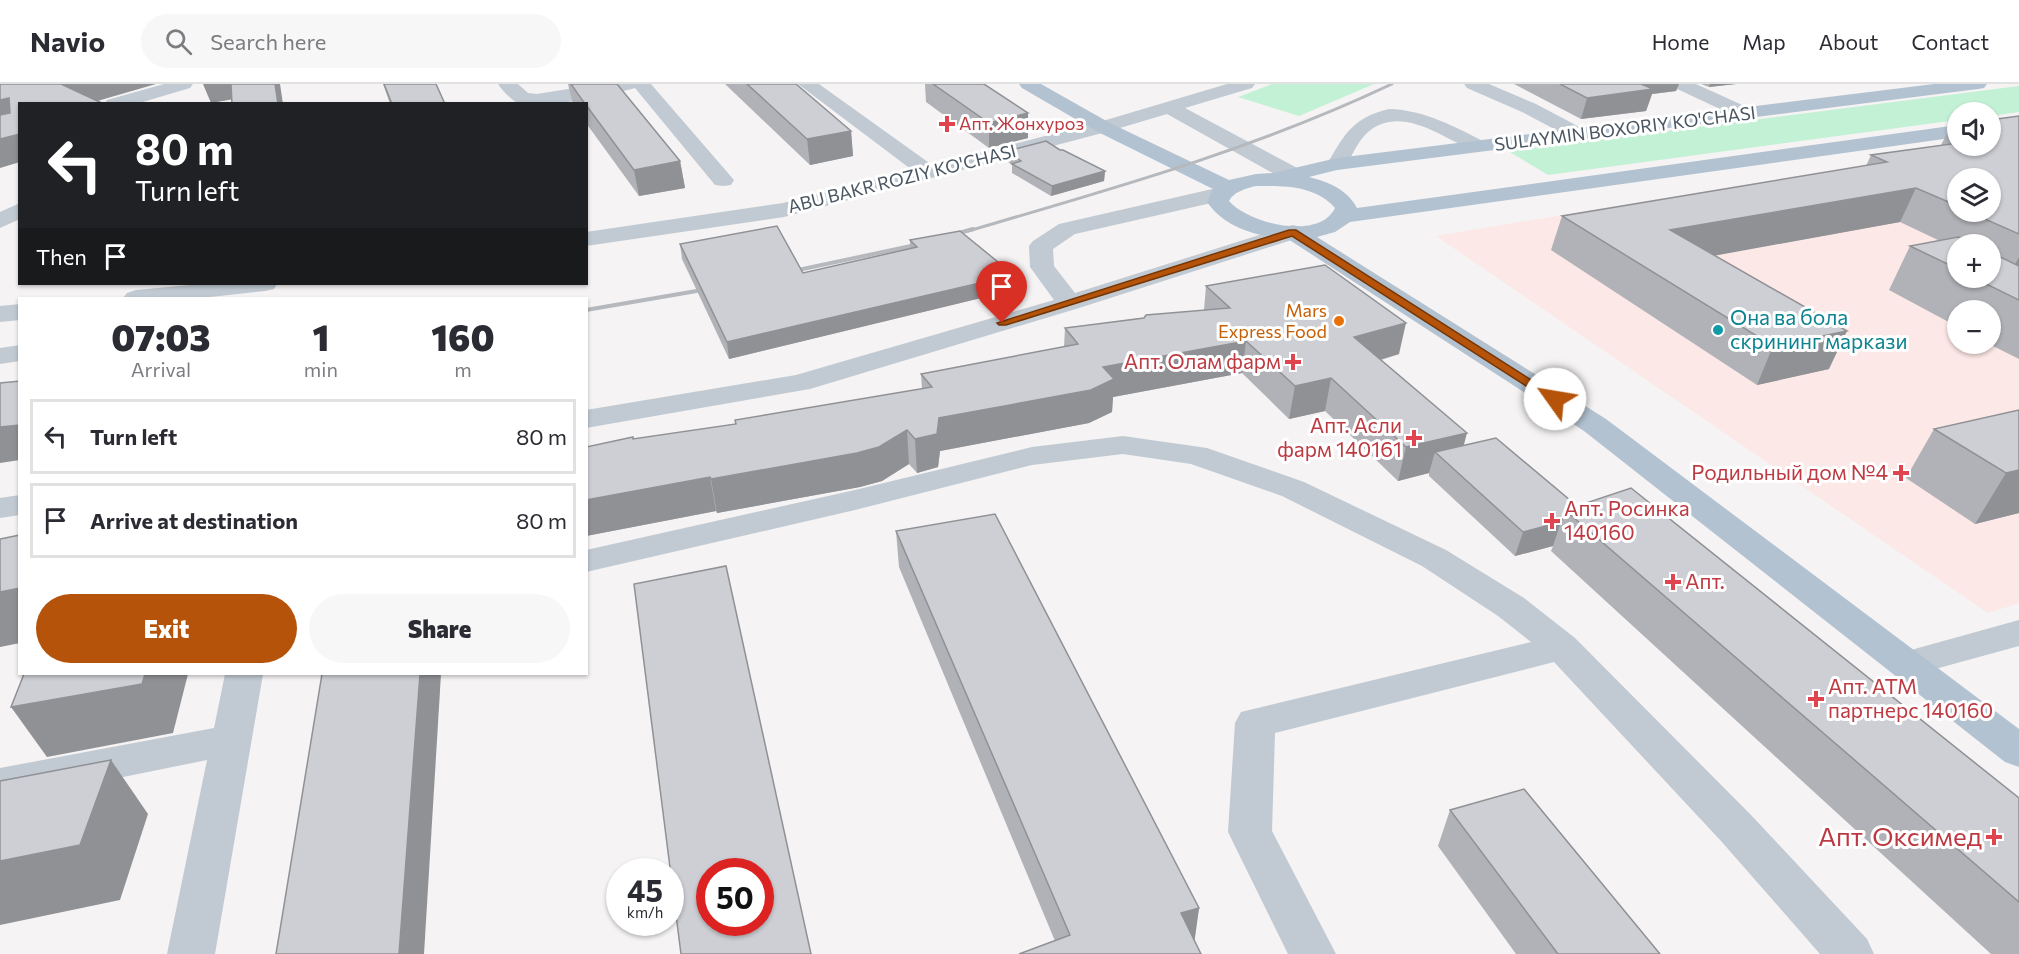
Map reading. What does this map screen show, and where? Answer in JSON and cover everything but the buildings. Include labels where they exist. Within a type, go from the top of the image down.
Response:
[{"type":"main road","points":[[1028,84],[1103,127],[1224,191]]},
{"type":"main road","name":"SULAYMIN BOXORIY KO'CHASI","points":[[1283,177],[1337,164],[1975,84]]},
{"type":"main road","points":[[1345,216],[1346,207],[1340,199],[1328,191],[1283,177],[1248,182],[1224,191],[1218,202],[1222,211],[1233,219],[1270,231],[1293,232],[1327,228],[1345,216],[1395,208],[1947,133]]},
{"type":"main road","points":[[1337,164],[1326,180],[1336,189],[1347,196],[1395,208]]},
{"type":"main road","points":[[1293,232],[1595,425],[2019,751]]},
{"type":"street","points":[[121,102],[184,84]]},
{"type":"street","points":[[507,84],[519,101],[631,84]]},
{"type":"street","points":[[641,84],[723,180]]},
{"type":"street","points":[[807,84],[929,173]]},
{"type":"street","name":"ABU BAKR ROZIY KO'CHASI","points":[[588,239],[784,210],[1103,127],[1246,84]]},
{"type":"street","points":[[1473,84],[1529,108],[1580,135]]},
{"type":"street","points":[[1682,84],[1744,113]]},
{"type":"street","points":[[1171,108],[1283,177]]},
{"type":"street","points":[[1337,164],[1358,130],[1375,117],[1401,113],[1417,117],[1480,147]]},
{"type":"street","points":[[1070,303],[1042,267],[1041,246],[1067,230],[1224,191]]},
{"type":"street","points":[[0,221],[18,211]]},
{"type":"street","points":[[588,419],[800,383],[1070,303],[1293,232]]},
{"type":"street","points":[[145,297],[256,285]]},
{"type":"street","points":[[0,314],[18,312]]},
{"type":"street","points":[[0,356],[18,353]]},
{"type":"street","points":[[588,561],[855,500],[1032,456],[1123,445],[1196,455],[1293,489],[1434,558],[1511,607],[1562,647],[1736,828],[1850,954]]},
{"type":"street","points":[[0,508],[18,505]]},
{"type":"street","points":[[1906,664],[2019,633]]},
{"type":"street","points":[[1312,954],[1250,832],[1255,723],[1562,647]]},
{"type":"street","points":[[191,954],[244,675]]},
{"type":"street","points":[[0,785],[231,740]]},
{"type":"shaded area","name":"Родильный дом №4","points":[[1947,151],[1947,156],[1977,156],[2019,173],[2019,603],[1988,613],[1436,236]]},
{"type":"green space","points":[[1272,84],[1374,84],[1299,116],[1238,97]]},
{"type":"green space","points":[[2019,86],[2019,112],[2001,115],[2001,102],[1947,102],[1947,121],[1548,175],[1508,151]]},
{"type":"railway","points":[[968,231],[1236,148],[1392,84]]},
{"type":"railway","points":[[945,237],[973,229]]},
{"type":"railway","points":[[784,273],[925,243]]},
{"type":"railway","points":[[588,310],[714,288]]},
{"type":"place","name":"Апт. Жонхуроз","points":[[947,124]]},
{"type":"place","name":"Mars Express Food","points":[[1339,321]]},
{"type":"place","name":"Она ва бола скрининг маркази","points":[[1718,330]]},
{"type":"place","name":"Апт. Олам фарм","points":[[1293,362]]},
{"type":"place","name":"Апт. Асли фарм 140161","points":[[1414,438]]},
{"type":"place","name":"Родильный дом №4","points":[[1901,473]]},
{"type":"place","name":"Апт. Росинка 140160","points":[[1552,521]]},
{"type":"place","name":"Апт.","points":[[1673,582]]},
{"type":"place","name":"Апт. АТМ партнерс 140160","points":[[1816,699]]},
{"type":"place","name":"Апт. Оксимед","points":[[1994,837]]},
{"type":"route","points":[[1002,323],[1293,232],[1555,399]]}]
